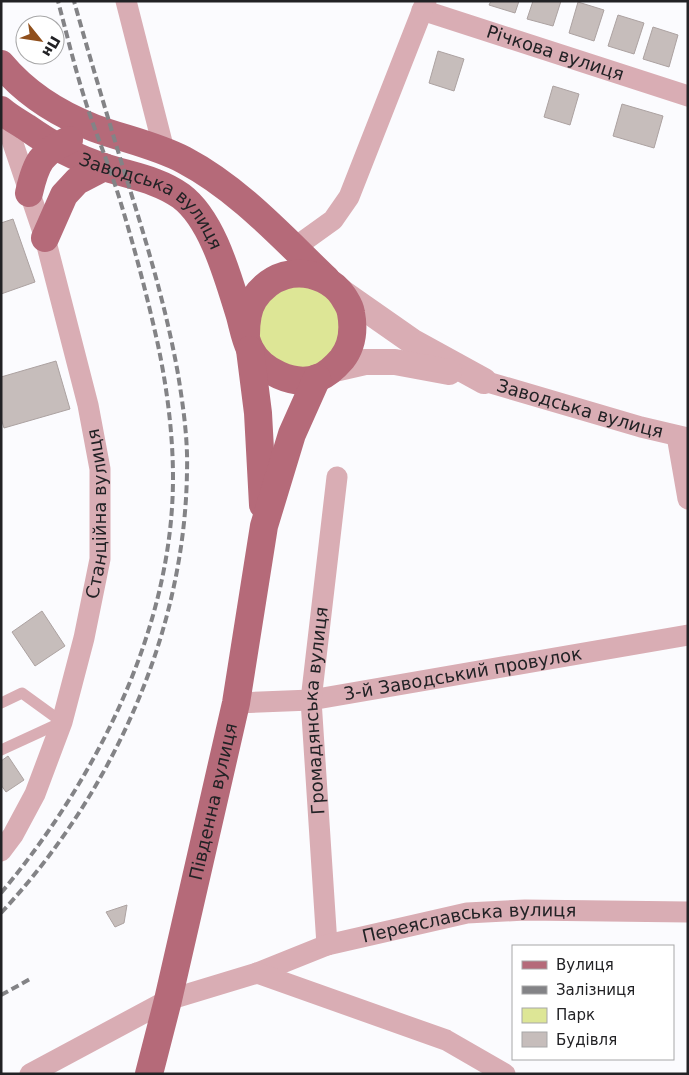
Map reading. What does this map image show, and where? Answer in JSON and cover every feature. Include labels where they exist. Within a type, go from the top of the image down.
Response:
[{"type":"main road","name":"Заводська вулиця","points":[[1,64],[30,94],[47,105],[93,128],[164,150],[185,160],[225,187],[271,225],[334,286]]},
{"type":"main road","name":"Заводська вулиця","points":[[2,111],[54,147],[104,168],[162,184],[180,195],[194,207],[216,248],[232,290],[248,342]]},
{"type":"main road","points":[[29,193],[33,175],[39,161],[54,147],[93,128]]},
{"type":"main road","points":[[44,238],[64,195],[77,181],[104,168]]},
{"type":"main road","points":[[294,273],[311,274],[334,286],[350,309],[353,325],[350,343],[342,359],[324,374],[304,380],[288,379],[274,373],[261,364],[248,342],[247,316],[253,300],[263,287],[278,277],[294,273]]},
{"type":"main road","name":"Південна вулиця","points":[[248,342],[258,413],[264,526]]},
{"type":"main road","name":"Південна вулиця","points":[[149,1074],[168,1000],[236,704],[264,526],[292,434],[324,374]]},
{"type":"street","points":[[126,1],[164,150]]},
{"type":"street","name":"Річкова вулиця","points":[[294,248],[333,220],[349,198],[424,6],[688,96]]},
{"type":"street","name":"Станційна вулиця","points":[[1,852],[13,835],[35,794],[62,722],[84,638],[100,559],[100,469],[88,405],[44,238],[2,111]]},
{"type":"street","name":"Заводська вулиця","points":[[334,286],[413,342],[484,381]]},
{"type":"street","name":"Заводська вулиця","points":[[324,374],[365,362],[395,362],[434,368],[641,427],[683,437],[688,499]]},
{"type":"street","name":"Громадянська вулиця","points":[[327,945],[311,700],[337,477]]},
{"type":"street","name":"3-й Заводський провулок","points":[[236,704],[311,700],[688,635]]},
{"type":"street","name":"Переяславська вулиця","points":[[257,973],[327,945],[467,913],[525,910],[688,912]]},
{"type":"street","points":[[30,1074],[168,1000],[257,973],[446,1040],[505,1074]]},
{"type":"lane","points":[[1,703],[22,693],[62,722],[1,750]]},
{"type":"green space","points":[[294,273],[351,309],[330,370],[274,373],[247,316]]},
{"type":"building","points":[[491,1],[519,1],[515,13],[489,5]]},
{"type":"building","points":[[533,1],[561,1],[553,26],[527,19]]},
{"type":"building","points":[[578,2],[604,10],[594,41],[569,33]]},
{"type":"building","points":[[618,15],[644,23],[634,54],[608,46]]},
{"type":"building","points":[[653,27],[678,35],[669,67],[643,59]]},
{"type":"building","points":[[438,51],[464,59],[454,91],[429,83]]},
{"type":"building","points":[[553,86],[579,94],[570,125],[544,117]]},
{"type":"building","points":[[622,104],[663,116],[654,148],[613,136]]},
{"type":"building","points":[[13,219],[35,282],[1,294],[1,223]]},
{"type":"building","points":[[56,361],[70,409],[4,428],[1,418],[1,377]]},
{"type":"building","points":[[42,611],[65,646],[35,666],[12,632]]},
{"type":"building","points":[[8,756],[24,780],[6,792],[1,785],[1,761]]},
{"type":"building","points":[[127,905],[124,923],[115,927],[106,912]]},
{"type":"railway","points":[[1,893],[36,849],[68,802],[97,752],[123,699],[144,645],[159,590],[170,534],[173,478],[171,428],[158,345],[125,215],[82,90],[58,1]]},
{"type":"railway","points":[[1,913],[40,867],[76,817],[108,764],[134,709],[156,651],[173,592],[183,532],[187,447],[182,398],[173,347],[153,266],[74,1]]},
{"type":"railway","points":[[1,995],[32,978]]}]
